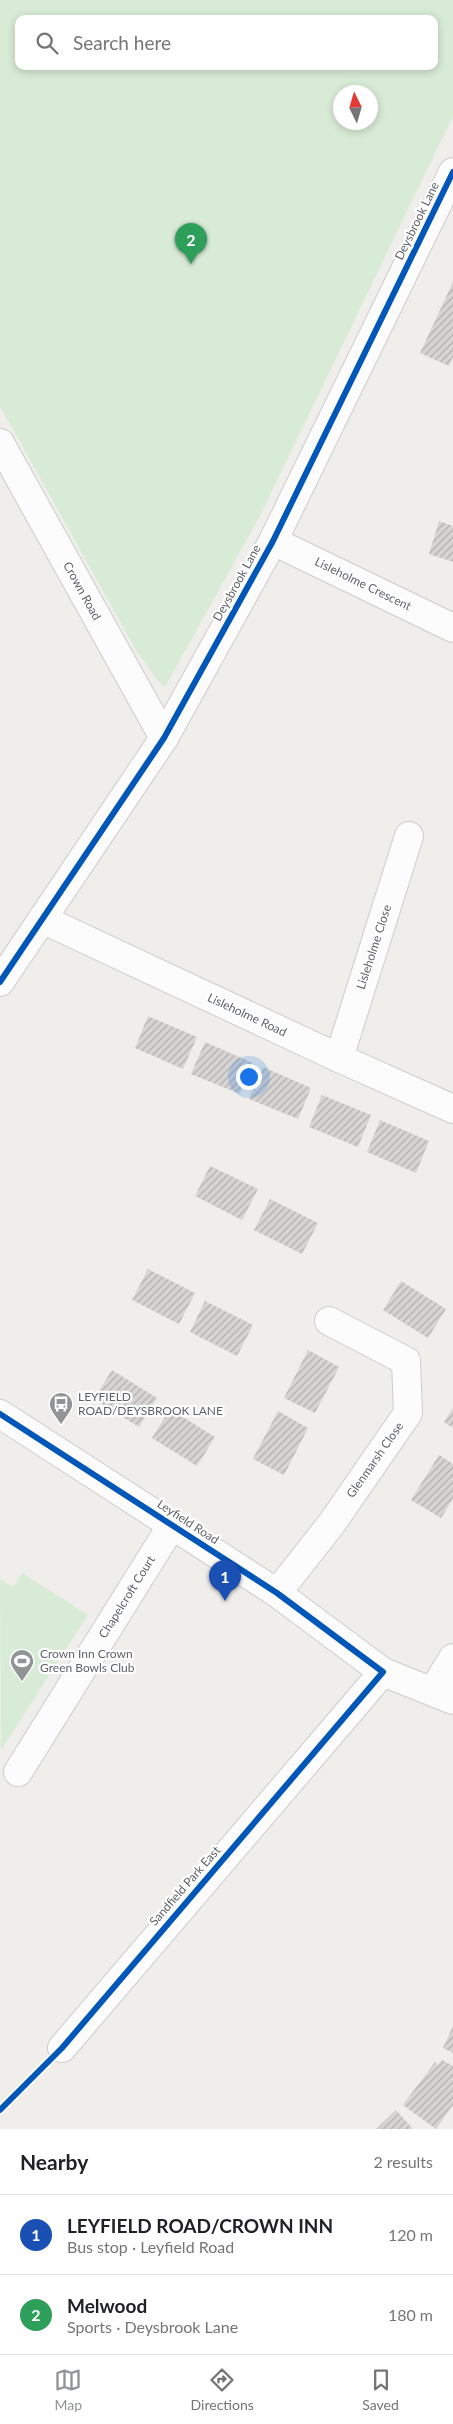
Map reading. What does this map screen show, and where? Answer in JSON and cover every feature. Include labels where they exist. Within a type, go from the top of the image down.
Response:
[{"type":"street","name":"Deysbrook Lane","points":[[0,982],[164,738],[273,541],[453,172]]},
{"type":"street","name":"Crown Road","points":[[0,443],[164,738]]},
{"type":"street","name":"Lisleholme Crescent","points":[[273,541],[453,628]]},
{"type":"street","name":"Lisleholme Close","points":[[338,1058],[409,836]]},
{"type":"street","name":"Lisleholme Road","points":[[42,919],[338,1058],[453,1109]]},
{"type":"street","name":"Glenmarsh Close","points":[[277,1593],[332,1523],[408,1413],[406,1361],[329,1321]]},
{"type":"street","name":"Leyfield Road","points":[[0,1414],[277,1593],[383,1672],[443,1695]]},
{"type":"street","name":"Chapelcroft Court","points":[[18,1772],[172,1525]]},
{"type":"street","points":[[443,1695],[453,1658]]},
{"type":"street","name":"Sandfield Park East","points":[[62,2048],[383,1672]]},
{"type":"green space","points":[[0,0],[453,0],[453,116],[260,516],[165,687],[158,681],[137,652],[0,406]]},
{"type":"green space","name":"Crown Inn Crown Green Bowls Club","points":[[22,1573],[88,1615],[1,1750],[0,1579],[13,1587]]},
{"type":"building","points":[[453,282],[453,357],[449,366],[420,353]]},
{"type":"building","points":[[439,521],[453,526],[453,562],[429,554]]},
{"type":"building","points":[[148,1016],[197,1037],[183,1069],[135,1048]]},
{"type":"building","points":[[205,1042],[253,1063],[240,1094],[191,1074]]},
{"type":"building","points":[[263,1067],[311,1088],[298,1119],[249,1099]]},
{"type":"building","points":[[322,1095],[371,1115],[358,1147],[309,1127]]},
{"type":"building","points":[[380,1120],[429,1141],[416,1173],[367,1152]]},
{"type":"building","points":[[210,1166],[258,1189],[242,1220],[195,1196]]},
{"type":"building","points":[[270,1199],[318,1223],[302,1254],[254,1230]]},
{"type":"building","points":[[148,1269],[195,1293],[179,1324],[132,1300]]},
{"type":"building","points":[[401,1281],[446,1309],[428,1338],[383,1310]]},
{"type":"building","points":[[205,1301],[253,1325],[237,1356],[190,1332]]},
{"type":"building","points":[[308,1350],[339,1367],[315,1413],[284,1398]]},
{"type":"building","points":[[112,1370],[157,1398],[139,1427],[94,1399]]},
{"type":"building","points":[[453,1408],[453,1428],[444,1422]]},
{"type":"building","points":[[170,1409],[215,1437],[197,1466],[152,1438]]},
{"type":"building","points":[[278,1411],[308,1428],[284,1475],[253,1459]]},
{"type":"building","points":[[439,1455],[453,1464],[453,1499],[441,1518],[411,1500]]},
{"type":"building","points":[[453,2026],[453,2053],[443,2048]]},
{"type":"building","points":[[442,2060],[453,2066],[453,2105],[436,2129],[403,2105],[435,2062],[438,2065]]},
{"type":"building","points":[[396,2110],[413,2129],[376,2129]]},
{"type":"cycle path","points":[[0,982],[164,738],[273,541],[453,172]]},
{"type":"cycle path","points":[[0,1414],[277,1593],[383,1672],[62,2048],[0,2110]]},
{"type":"place","name":"Melwood","points":[[191,264]]},
{"type":"place","name":"LEYFIELD ROAD/DEYSBROOK LANE","points":[[61,1425]]},
{"type":"place","name":"LEYFIELD ROAD/CROWN INN","points":[[225,1601]]},
{"type":"place","name":"Crown Inn Crown Green Bowls Club","points":[[22,1682]]}]
